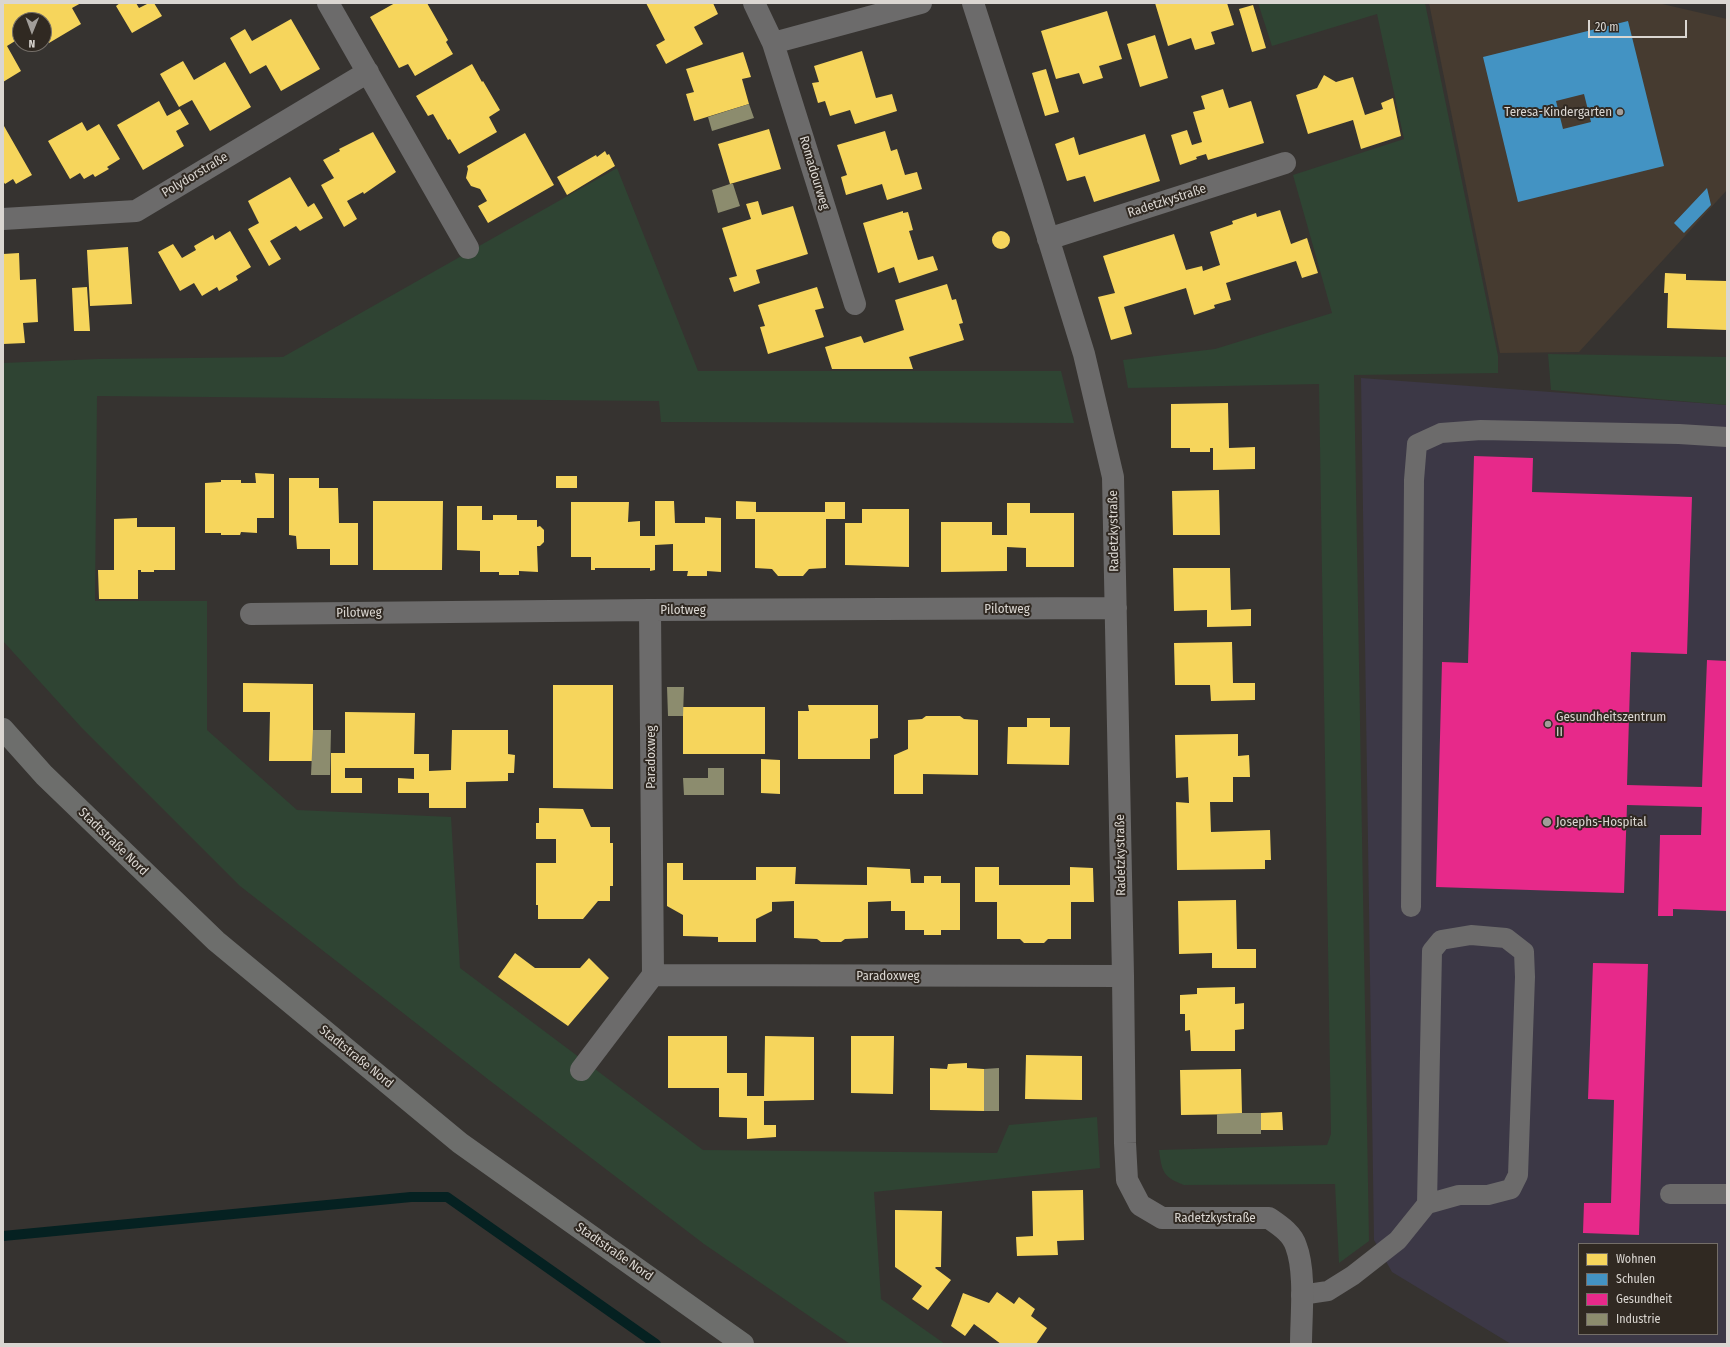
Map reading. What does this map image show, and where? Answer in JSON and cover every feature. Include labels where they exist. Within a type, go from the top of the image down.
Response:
[{"type":"main road","name":"Stadtstraße Nord","points":[[3,729],[44,776],[216,941],[460,1143],[743,1344]]},
{"type":"street","points":[[328,3],[468,248]]},
{"type":"street","name":"Romadourweg","points":[[754,3],[773,42],[855,304]]},
{"type":"street","points":[[773,42],[922,3]]},
{"type":"street","name":"Radetzkystraße","points":[[973,3],[1091,380],[1113,477],[1125,1143],[1127,1180],[1140,1205],[1162,1218],[1269,1218],[1283,1228],[1296,1245],[1301,1269],[1301,1344]]},
{"type":"street","name":"Polydorstraße","points":[[3,219],[136,211],[368,72]]},
{"type":"street","name":"Radetzkystraße","points":[[1048,239],[1285,163]]},
{"type":"street","name":"Pilotweg","points":[[251,614],[650,610],[1116,608]]},
{"type":"street","name":"Paradoxweg","points":[[650,610],[653,975],[1123,976]]},
{"type":"street","points":[[581,1070],[653,975]]},
{"type":"lane","points":[[1411,907],[1414,480],[1417,444],[1441,433],[1482,430],[1679,434],[1727,437]]},
{"type":"lane","points":[[1301,1295],[1328,1291],[1352,1276],[1398,1240],[1427,1204],[1459,1195],[1488,1195],[1511,1188],[1518,1175],[1525,985],[1524,952],[1506,938],[1471,935],[1441,940],[1432,951],[1427,1204]]},
{"type":"lane","points":[[1670,1194],[1727,1194]]},
{"type":"shaded area","points":[[1429,3],[1658,3],[1727,19],[1727,190],[1579,352],[1500,353]]},
{"type":"shaded area","name":"Josephs-Hospital","points":[[1361,378],[1727,405],[1727,1344],[1511,1344],[1392,1272],[1374,1240]]},
{"type":"green space","points":[[1258,3],[1425,3],[1498,356],[1498,373],[1354,375],[1369,1241],[1339,1263],[1335,1184],[1184,1185],[1172,1179],[1165,1173],[1161,1164],[1159,1150],[1327,1145],[1331,1134],[1319,384],[1128,388],[1123,360],[1215,349],[1332,313],[1293,175],[1404,139],[1377,14],[1272,46]]},
{"type":"green space","points":[[617,168],[698,371],[1061,371],[1074,423],[661,422],[659,401],[97,396],[95,601],[207,601],[207,730],[297,810],[451,817],[460,968],[703,1150],[997,1153],[1009,1125],[1097,1117],[1100,1168],[874,1192],[881,1299],[945,1344],[850,1344],[704,1244],[489,1080],[240,886],[81,727],[3,641],[3,363],[98,359],[283,357]]},
{"type":"green space","points":[[1548,354],[1727,357],[1727,405],[1551,390]]},
{"type":"building: Wohnen","points":[[3,3],[81,3],[72,8],[81,24],[52,41],[52,12],[12,12],[12,43],[7,46],[21,71],[3,82]]},
{"type":"building: Wohnen","points":[[120,3],[136,3],[139,8],[149,3],[154,3],[162,16],[132,33],[116,6]]},
{"type":"building: Wohnen","points":[[395,3],[427,3],[448,40],[446,42],[453,54],[415,76],[408,64],[399,68],[370,17]]},
{"type":"building: Wohnen","points":[[646,3],[713,3],[718,14],[694,27],[703,44],[666,64],[656,45],[665,40]]},
{"type":"building: Wohnen","points":[[1155,3],[1227,3],[1234,25],[1211,32],[1215,44],[1195,50],[1191,38],[1168,46]]},
{"type":"building: Wohnen","points":[[1253,5],[1266,48],[1252,52],[1239,9]]},
{"type":"building: Wohnen","points":[[1107,11],[1122,59],[1099,66],[1103,78],[1083,84],[1079,73],[1056,79],[1041,31]]},
{"type":"building: Wohnen","points":[[291,19],[320,69],[281,91],[266,65],[250,74],[230,38],[245,29],[252,41]]},
{"type":"building: Wohnen","points":[[1155,35],[1168,78],[1140,87],[1127,44]]},
{"type":"building: Wohnen","points":[[862,51],[876,98],[892,94],[897,111],[855,124],[850,110],[830,116],[825,101],[818,103],[812,83],[819,82],[814,66]]},
{"type":"building: Wohnen","points":[[743,52],[751,77],[742,79],[749,104],[694,121],[686,94],[694,92],[686,69]]},
{"type":"building: Wohnen","points":[[183,61],[194,80],[225,62],[251,107],[210,131],[192,100],[179,107],[160,74]]},
{"type":"building: Wohnen","points":[[472,64],[500,110],[489,117],[497,132],[459,154],[450,139],[448,140],[433,114],[428,116],[416,96]]},
{"type":"building: Wohnen","points":[[1046,69],[1059,112],[1045,116],[1032,73]]},
{"type":"building: Wohnen","points":[[1324,75],[1336,82],[1353,77],[1365,115],[1383,109],[1381,103],[1393,98],[1401,136],[1361,149],[1353,120],[1308,134],[1296,95],[1317,88]]},
{"type":"building: Wohnen","points":[[1223,89],[1229,108],[1251,101],[1264,143],[1208,160],[1206,154],[1180,165],[1171,135],[1187,130],[1192,145],[1202,142],[1193,112],[1205,109],[1201,96]]},
{"type":"building: Wohnen","points":[[159,101],[167,116],[180,109],[189,124],[176,131],[184,146],[143,170],[117,125]]},
{"type":"building: Wohnen","points":[[82,122],[87,131],[99,124],[120,159],[107,167],[109,169],[95,177],[93,174],[84,179],[80,173],[70,179],[48,141]]},
{"type":"building: Wohnen","points":[[4,126],[32,175],[16,184],[13,179],[5,184],[3,181]]},
{"type":"building: Wohnen","points":[[769,129],[781,169],[730,184],[718,144]]},
{"type":"building: Wohnen","points":[[885,131],[891,151],[897,149],[905,175],[917,172],[922,189],[887,200],[882,184],[846,195],[841,177],[847,175],[837,145]]},
{"type":"building: Wohnen","points":[[373,132],[396,172],[364,194],[363,192],[347,201],[357,219],[344,227],[321,185],[334,178],[323,160],[340,151],[339,149]]},
{"type":"building: Wohnen","points":[[525,133],[554,185],[488,223],[478,206],[487,201],[480,189],[471,186],[466,178],[468,169],[467,166]]},
{"type":"building: Wohnen","points":[[1145,134],[1160,181],[1094,202],[1085,176],[1067,181],[1055,144],[1074,137],[1079,155]]},
{"type":"building: Wohnen","points":[[605,151],[607,155],[609,154],[615,166],[567,195],[557,177],[596,155],[597,157]]},
{"type":"building: Wohnen","points":[[290,177],[308,207],[314,203],[323,218],[300,231],[296,226],[270,241],[281,259],[269,266],[248,229],[259,223],[248,201]]},
{"type":"building: Wohnen","points":[[758,201],[762,215],[793,206],[808,254],[756,270],[760,283],[734,292],[729,278],[737,276],[722,228],[751,219],[746,204]]},
{"type":"building: Wohnen","points":[[1280,210],[1291,244],[1307,238],[1318,273],[1302,278],[1296,261],[1226,283],[1231,300],[1214,305],[1215,308],[1194,315],[1186,288],[1124,307],[1132,334],[1111,340],[1098,297],[1115,293],[1103,256],[1174,234],[1186,270],[1202,266],[1203,271],[1220,265],[1210,232],[1233,224],[1232,221],[1256,213],[1257,217]]},
{"type":"building: Wohnen","points":[[903,211],[903,213],[908,212],[913,230],[909,231],[918,260],[933,256],[938,270],[899,283],[894,267],[878,273],[863,223]]},
{"type":"building: Wohnen","points":[[230,231],[251,267],[236,276],[238,280],[219,291],[217,287],[202,296],[194,283],[180,291],[158,252],[173,244],[182,258],[196,250],[194,246],[213,235],[215,240]]},
{"type":"building: Wohnen","points":[[1001,231],[1007,234],[1010,240],[1007,246],[1001,249],[995,246],[992,240],[995,234]]},
{"type":"building: Wohnen","points":[[128,247],[132,304],[90,306],[87,250]]},
{"type":"building: Wohnen","points":[[19,253],[20,280],[36,279],[38,322],[23,323],[25,343],[3,344],[3,254]]},
{"type":"building: Wohnen","points":[[1665,273],[1686,274],[1686,280],[1727,281],[1727,330],[1667,328],[1668,293],[1664,293]]},
{"type":"building: Wohnen","points":[[947,284],[952,300],[956,299],[963,323],[959,324],[964,340],[909,357],[913,369],[832,369],[825,347],[861,336],[864,343],[904,330],[895,300]]},
{"type":"building: Wohnen","points":[[87,287],[90,331],[74,331],[72,288]]},
{"type":"building: Wohnen","points":[[817,287],[824,308],[815,310],[824,337],[768,354],[760,327],[765,326],[758,305]]},
{"type":"building: Wohnen","points":[[1228,403],[1229,448],[1255,447],[1255,469],[1213,470],[1213,448],[1210,448],[1210,452],[1190,452],[1190,448],[1171,448],[1171,404]]},
{"type":"building: Wohnen","points":[[255,473],[274,474],[274,518],[257,518],[257,533],[241,532],[240,535],[221,535],[221,533],[205,533],[205,483],[221,482],[221,480],[241,480],[241,483],[256,483]]},
{"type":"building: Wohnen","points":[[556,476],[577,476],[577,488],[556,488]]},
{"type":"building: Wohnen","points":[[289,478],[319,478],[319,488],[338,488],[339,523],[358,523],[358,565],[330,565],[330,549],[297,549],[296,536],[289,535]]},
{"type":"building: Wohnen","points":[[1219,490],[1220,535],[1173,535],[1172,491]]},
{"type":"building: Wohnen","points":[[373,501],[443,501],[442,570],[373,570]]},
{"type":"building: Wohnen","points":[[655,501],[674,501],[675,523],[705,523],[705,517],[721,518],[721,572],[707,571],[707,576],[687,576],[688,571],[673,571],[673,544],[655,545],[655,570],[650,571],[650,568],[595,568],[595,570],[591,570],[591,557],[571,557],[571,502],[629,502],[628,522],[640,521],[640,536],[655,536]]},
{"type":"building: Wohnen","points":[[736,501],[756,502],[756,512],[825,512],[825,502],[845,502],[845,519],[826,519],[826,568],[809,569],[803,576],[778,576],[772,569],[755,568],[755,519],[736,519]]},
{"type":"building: Wohnen","points":[[1007,503],[1030,503],[1030,513],[1074,513],[1074,567],[1026,567],[1026,548],[1007,547],[1007,571],[941,572],[941,522],[992,522],[992,535],[1007,535]]},
{"type":"building: Wohnen","points":[[457,506],[482,506],[482,520],[493,520],[493,515],[517,515],[517,520],[537,520],[537,527],[540,526],[544,530],[544,542],[540,546],[537,546],[538,572],[519,571],[519,575],[499,575],[499,572],[480,572],[480,551],[457,550]]},
{"type":"building: Wohnen","points":[[862,509],[909,509],[909,567],[845,565],[845,523],[862,523]]},
{"type":"building: Wohnen","points":[[137,518],[137,527],[175,527],[175,570],[154,570],[154,572],[141,572],[141,570],[138,570],[138,599],[99,599],[98,570],[114,570],[114,519]]},
{"type":"building: Wohnen","points":[[1173,568],[1230,568],[1231,610],[1251,609],[1251,626],[1207,627],[1207,610],[1174,611]]},
{"type":"building: Wohnen","points":[[1232,642],[1233,683],[1255,683],[1255,700],[1211,701],[1210,685],[1175,685],[1174,643]]},
{"type":"building: Wohnen","points":[[243,683],[313,684],[313,761],[269,761],[270,712],[243,712]]},
{"type":"building: Wohnen","points":[[553,685],[613,685],[613,789],[553,788]]},
{"type":"building: Wohnen","points":[[808,705],[878,705],[878,738],[870,739],[870,759],[798,759],[798,711],[809,711]]},
{"type":"building: Wohnen","points":[[683,707],[765,707],[765,754],[683,754]]},
{"type":"building: Wohnen","points":[[345,712],[415,713],[414,754],[429,754],[429,771],[451,770],[452,730],[508,730],[508,754],[515,755],[514,773],[508,773],[508,781],[466,782],[466,808],[429,808],[429,793],[398,793],[398,778],[414,779],[414,768],[345,768],[345,778],[362,778],[362,793],[331,793],[331,753],[345,753]]},
{"type":"building: Wohnen","points":[[926,716],[960,716],[964,719],[978,720],[978,775],[923,774],[923,794],[894,794],[894,755],[908,749],[908,720],[922,719]]},
{"type":"building: Wohnen","points":[[1027,718],[1050,718],[1050,727],[1070,727],[1069,765],[1007,764],[1008,727],[1027,727]]},
{"type":"building: Wohnen","points":[[1238,734],[1238,756],[1249,755],[1250,777],[1233,777],[1233,802],[1210,802],[1211,832],[1270,830],[1271,860],[1265,860],[1265,869],[1177,870],[1176,802],[1189,803],[1188,777],[1176,778],[1175,735]]},
{"type":"building: Wohnen","points":[[761,759],[780,760],[780,794],[761,793]]},
{"type":"building: Wohnen","points":[[539,808],[583,809],[591,827],[610,827],[610,843],[613,843],[613,886],[610,886],[610,901],[598,901],[583,919],[538,919],[538,905],[536,905],[536,863],[556,863],[556,839],[536,839],[536,823],[539,823]]},
{"type":"building: Wohnen","points":[[667,863],[683,863],[683,880],[756,880],[756,867],[796,867],[795,884],[867,885],[867,867],[910,869],[911,883],[924,883],[924,876],[941,876],[941,883],[960,883],[960,930],[941,930],[941,935],[924,935],[924,930],[905,930],[905,911],[891,911],[891,901],[868,902],[868,938],[845,939],[841,942],[821,942],[817,939],[794,938],[794,901],[772,902],[772,911],[756,919],[756,942],[718,942],[718,937],[683,936],[683,915],[667,906]]},
{"type":"building: Wohnen","points":[[975,867],[999,867],[999,885],[1070,885],[1070,867],[1093,868],[1094,902],[1071,902],[1071,939],[1048,939],[1044,943],[1024,943],[1020,939],[997,939],[997,902],[975,902]]},
{"type":"building: Wohnen","points":[[1236,900],[1237,949],[1256,949],[1256,968],[1212,968],[1212,953],[1179,954],[1178,901]]},
{"type":"building: Wohnen","points":[[515,953],[535,968],[580,968],[589,958],[609,978],[568,1026],[498,977]]},
{"type":"building: Wohnen","points":[[1235,987],[1235,1004],[1244,1003],[1244,1029],[1235,1030],[1235,1051],[1191,1051],[1190,1030],[1185,1031],[1185,1014],[1180,1014],[1180,995],[1197,994],[1197,988]]},
{"type":"building: Wohnen","points":[[668,1036],[727,1036],[727,1073],[747,1073],[747,1118],[719,1117],[719,1088],[668,1088]]},
{"type":"building: Wohnen","points":[[765,1036],[814,1037],[814,1100],[764,1101],[764,1125],[776,1125],[776,1137],[747,1139],[747,1096],[764,1096]]},
{"type":"building: Wohnen","points":[[851,1036],[894,1036],[893,1094],[851,1093]]},
{"type":"building: Wohnen","points":[[1026,1055],[1082,1056],[1082,1100],[1025,1099]]},
{"type":"building: Wohnen","points":[[967,1063],[967,1068],[984,1069],[984,1111],[930,1110],[930,1068],[947,1069],[948,1064]]},
{"type":"building: Wohnen","points":[[1241,1069],[1242,1114],[1181,1115],[1180,1070]]},
{"type":"building: Wohnen","points":[[1282,1112],[1283,1130],[1261,1130],[1261,1113]]},
{"type":"building: Wohnen","points":[[1083,1190],[1084,1240],[1057,1241],[1058,1255],[1017,1256],[1016,1237],[1033,1236],[1032,1191]]},
{"type":"building: Wohnen","points":[[895,1210],[942,1211],[941,1267],[935,1268],[951,1280],[928,1310],[912,1299],[922,1286],[895,1267]]},
{"type":"building: Wohnen","points":[[997,1292],[1014,1304],[1019,1297],[1035,1309],[1031,1316],[1047,1328],[1036,1344],[1001,1344],[974,1324],[965,1336],[951,1326],[963,1293],[989,1303]]},
{"type":"building: Schulen","name":"Teresa-Kindergarten","points":[[1628,21],[1664,166],[1518,202],[1483,57]],"holes":[[[1584,94],[1591,122],[1563,129],[1556,101]]]},
{"type":"building: Schulen","points":[[1707,188],[1711,205],[1684,233],[1674,223]]},
{"type":"building: Gesundheit","name":"Gesundheitszentrum II","points":[[1474,456],[1533,458],[1532,492],[1692,497],[1687,654],[1631,652],[1627,785],[1702,787],[1707,660],[1727,661],[1727,911],[1673,909],[1673,916],[1658,916],[1660,835],[1701,835],[1702,807],[1627,805],[1624,893],[1436,887],[1442,662],[1468,663]]},
{"type":"building: Gesundheit","points":[[1593,963],[1648,964],[1639,1235],[1583,1233],[1584,1203],[1611,1203],[1614,1100],[1588,1099]]},
{"type":"building: Industrie","points":[[749,104],[754,118],[712,131],[708,117]]},
{"type":"building: Industrie","points":[[733,184],[740,206],[718,213],[712,190]]},
{"type":"building: Industrie","points":[[667,687],[684,687],[683,716],[668,716]]},
{"type":"building: Industrie","points":[[313,730],[331,730],[330,775],[311,775]]},
{"type":"building: Industrie","points":[[708,768],[724,768],[724,795],[684,795],[683,778],[708,778]]},
{"type":"building: Industrie","points":[[999,1068],[999,1111],[984,1111],[984,1069]]},
{"type":"building: Industrie","points":[[1261,1113],[1261,1134],[1217,1134],[1217,1114]]},
{"type":"waterway","points":[[3,1236],[411,1197],[447,1197],[656,1344]]},
{"type":"place","name":"Teresa-Kindergarten","points":[[1620,112]]},
{"type":"place","name":"Gesundheitszentrum II","points":[[1548,724]]},
{"type":"place","name":"Josephs-Hospital","points":[[1547,822]]}]
